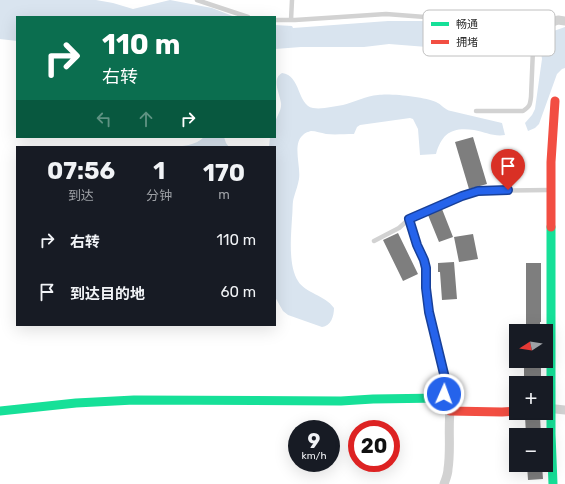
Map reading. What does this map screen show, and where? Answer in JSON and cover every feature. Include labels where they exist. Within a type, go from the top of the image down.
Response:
[{"type":"street","points":[[555,21],[558,20],[565,21]]},
{"type":"street","points":[[549,376],[551,162],[555,101]]},
{"type":"street","points":[[0,411],[69,403],[125,399],[341,401],[442,398],[450,411],[449,460],[444,484]]},
{"type":"street","points":[[553,409],[565,410]]},
{"type":"street","points":[[450,411],[509,412]]},
{"type":"street","points":[[550,420],[553,484]]},
{"type":"lane","points":[[197,0],[245,16]]},
{"type":"lane","points":[[291,20],[292,0]]},
{"type":"lane","points":[[276,20],[386,14],[423,18]]},
{"type":"lane","points":[[476,111],[523,111],[528,107],[531,97],[532,56]]},
{"type":"lane","points":[[374,241],[399,228],[409,219],[462,196],[478,191],[551,190]]},
{"type":"lane","points":[[409,219],[426,268],[426,288],[429,312],[445,378],[446,387],[442,398]]},
{"type":"shaded area","points":[[0,0],[96,0],[133,9],[170,0],[212,8],[232,16],[16,16],[16,41],[0,39]]},
{"type":"shaded area","points":[[388,21],[423,21],[423,47],[389,44],[364,47],[301,47],[276,49],[276,25],[292,26],[293,28]]},
{"type":"shaded area","points":[[565,27],[565,68],[557,74],[539,124],[535,128],[528,131],[525,123],[535,109],[542,56],[555,56],[555,31]]},
{"type":"shaded area","points":[[282,73],[293,79],[304,102],[313,108],[342,105],[378,95],[416,97],[431,100],[449,110],[502,123],[505,135],[493,135],[466,129],[454,131],[445,136],[441,141],[436,154],[420,155],[418,129],[413,119],[410,118],[360,125],[357,127],[354,134],[326,134],[311,131],[303,135],[297,149],[299,181],[293,202],[291,259],[295,274],[301,285],[326,300],[334,308],[330,323],[322,327],[288,315],[283,311],[276,299],[276,146],[269,146],[270,138],[276,138],[276,118],[281,109],[277,87],[277,79]]},
{"type":"shaded area","points":[[203,138],[224,138],[228,146],[184,146],[193,144]]},
{"type":"building","points":[[473,137],[487,184],[469,189],[455,142]]},
{"type":"building","points":[[442,209],[453,237],[439,242],[428,215]]},
{"type":"building","points":[[398,233],[418,274],[403,281],[383,240]]},
{"type":"building","points":[[473,234],[478,259],[459,262],[454,237]]},
{"type":"building","points":[[454,262],[457,299],[442,300],[438,263]]},
{"type":"building","points":[[526,263],[541,263],[541,322],[540,324],[526,324]]},
{"type":"building","points":[[524,368],[541,368],[541,376],[524,376]]},
{"type":"building","points":[[525,420],[540,420],[541,428],[526,428]]},
{"type":"building","points":[[527,472],[542,472],[543,479],[528,480]]},
{"type":"traffic: fast","points":[[551,227],[551,434],[553,484]]},
{"type":"traffic: fast","points":[[0,411],[76,403],[134,400],[341,401],[442,398],[444,402]]},
{"type":"traffic: jam","points":[[551,227],[551,162],[555,101]]},
{"type":"traffic: jam","points":[[444,402],[450,411],[509,412]]},
{"type":"route","points":[[444,394],[446,387],[445,378],[429,312],[426,288],[427,272],[409,219],[462,196],[478,191],[508,190]]}]
